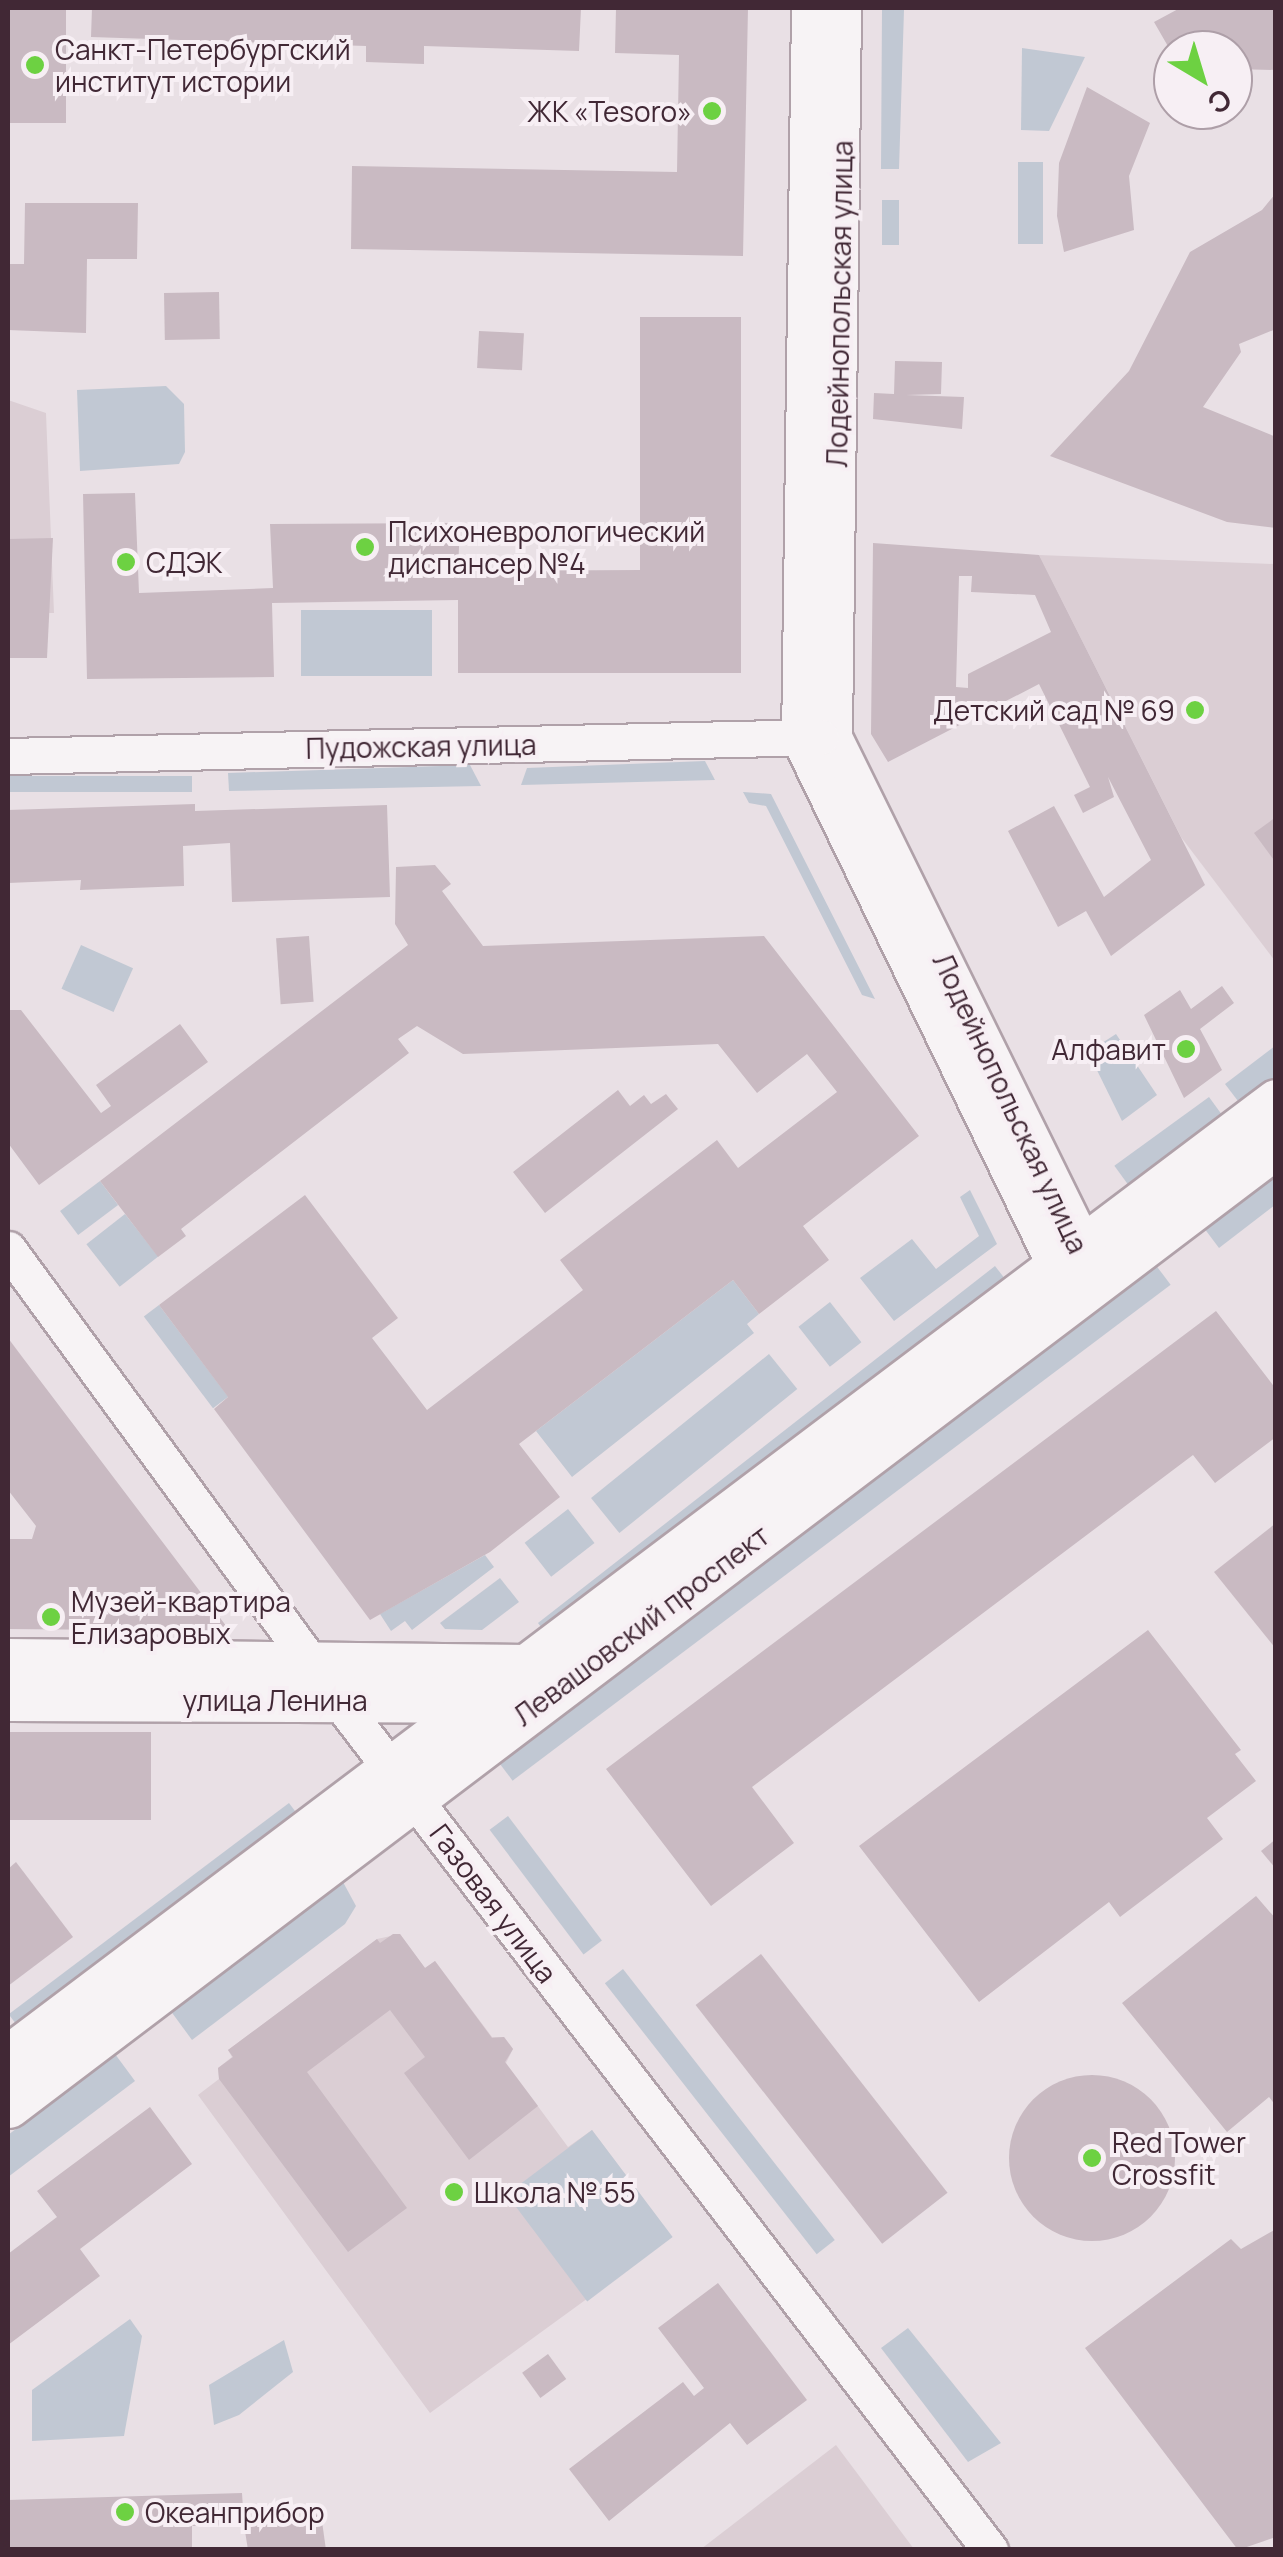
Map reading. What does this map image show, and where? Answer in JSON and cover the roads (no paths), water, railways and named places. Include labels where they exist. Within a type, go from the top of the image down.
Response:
[{"type":"street","name":"Лодейнопольская улица","points":[[809,8],[817,737],[1077,1267]]},
{"type":"street","name":"Лодейнопольская улица","points":[[817,737],[843,8]]},
{"type":"street","name":"Пудожская улица","points":[[8,756],[817,737]]},
{"type":"street","name":"Левашовский проспект","points":[[8,2058],[402,1783],[534,1684],[1077,1267],[1276,1102]]},
{"type":"street","name":"Левашовский проспект","points":[[1077,1267],[1276,1145]]},
{"type":"street","name":"Газовая улица","points":[[8,1249],[313,1666],[990,2550]]},
{"type":"street","name":"улица Ленина","points":[[8,1662],[313,1666],[534,1684]]},
{"type":"street","name":"улица Ленина","points":[[8,1698],[482,1700],[534,1684]]},
{"type":"street","name":"Левашовский проспект","points":[[8,2105],[402,1783],[482,1700]]},
{"type":"place","name":"Санкт-Петербургский институт истории","points":[[35,65]]},
{"type":"place","name":"ЖК «Tesoro»","points":[[712,111]]},
{"type":"place","name":"Психоневрологический диспансер №4","points":[[365,547]]},
{"type":"place","name":"СДЭК","points":[[126,562]]},
{"type":"place","name":"Детский сад № 69","points":[[1195,710]]},
{"type":"place","name":"Алфавит","points":[[1186,1049]]},
{"type":"place","name":"Музей-квартира Елизаровых","points":[[51,1617]]},
{"type":"place","name":"Red Tower Crossfit","points":[[1092,2158]]},
{"type":"place","name":"Школа № 55","points":[[454,2192]]},
{"type":"place","name":"Океанприбор","points":[[125,2512]]}]
